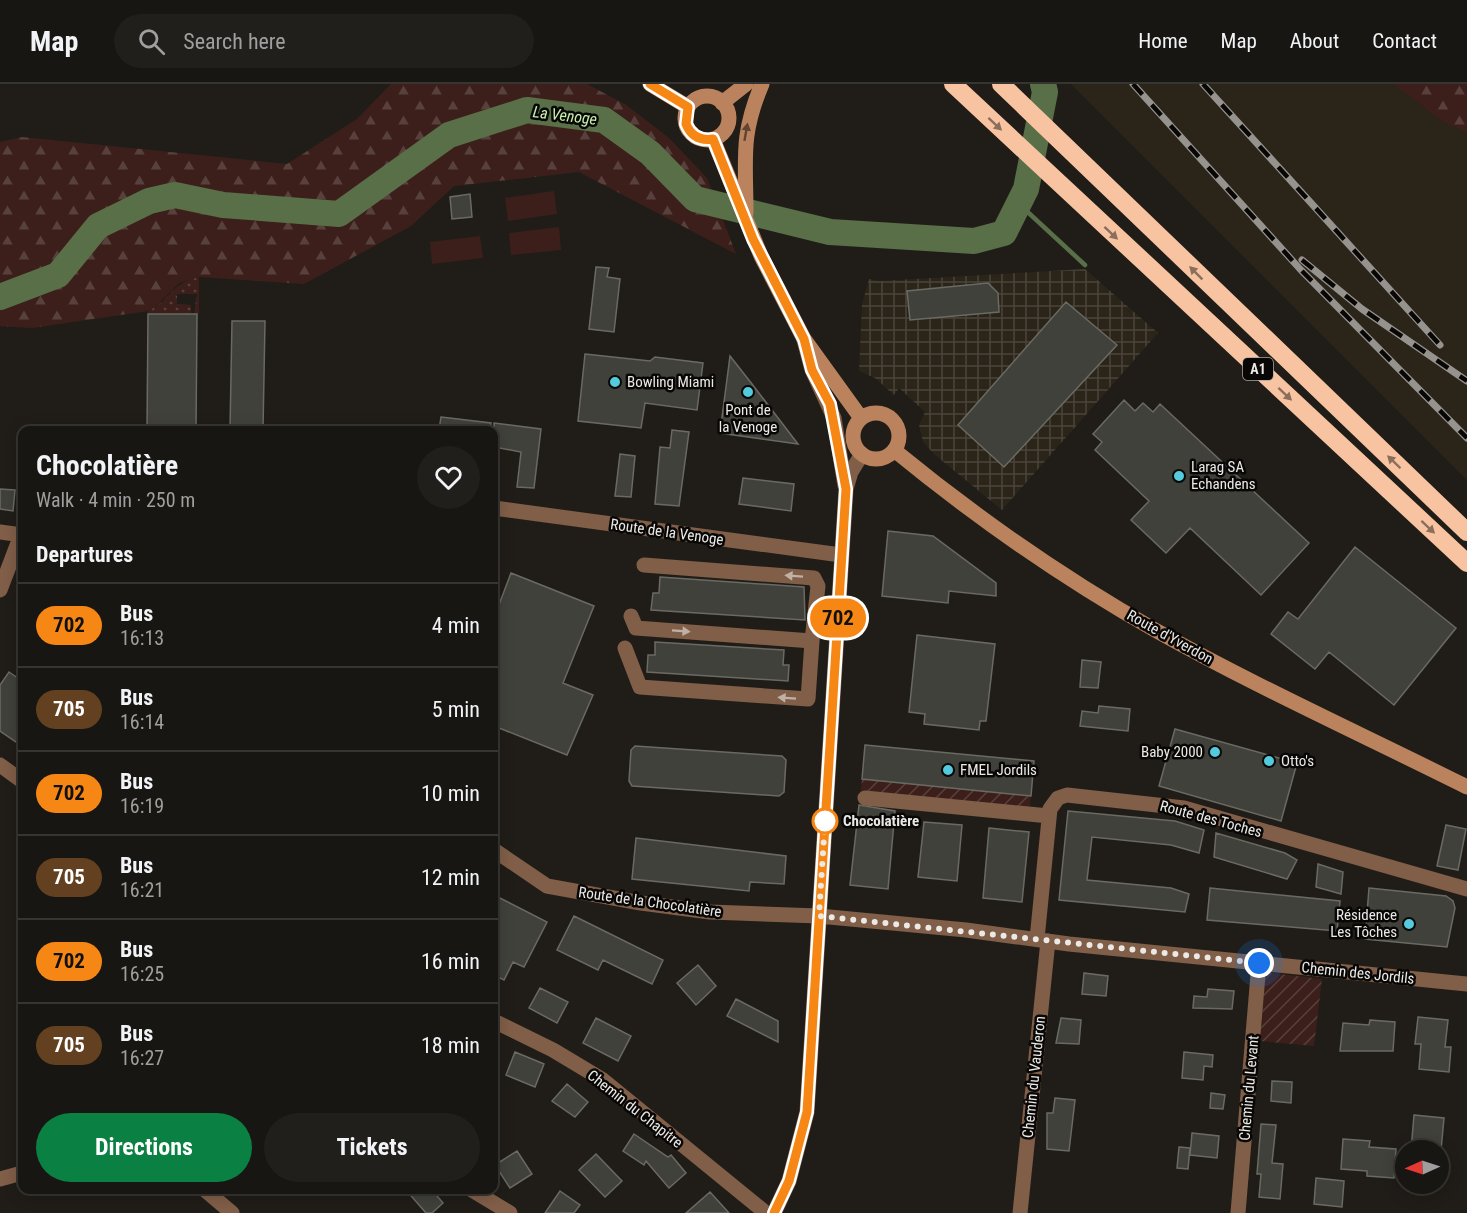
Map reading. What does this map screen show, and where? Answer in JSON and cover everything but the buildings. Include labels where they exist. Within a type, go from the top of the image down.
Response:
[{"type":"highway","name":"A1","points":[[953,84],[1467,563]]},
{"type":"highway","name":"A1","points":[[1001,84],[1467,532]]},
{"type":"main road","points":[[650,84],[688,107]]},
{"type":"main road","points":[[722,103],[746,84]]},
{"type":"main road","points":[[746,222],[746,128],[762,84]]},
{"type":"main road","points":[[702,97],[715,98],[722,103],[728,113],[727,126],[713,139],[699,138],[688,130],[685,117],[688,107],[702,97]]},
{"type":"main road","points":[[713,139],[761,256],[804,339],[861,418]]},
{"type":"main road","points":[[873,413],[891,418],[899,430],[898,444],[894,450],[882,458],[868,458],[862,454],[854,440],[856,424],[861,418],[873,413]]},
{"type":"main road","name":"Route d'Yverdon","points":[[894,450],[1007,537],[1119,609],[1237,674],[1467,787]]},
{"type":"street","points":[[804,339],[812,370],[834,418],[846,489]]},
{"type":"street","points":[[774,1213],[789,1181],[807,1112],[846,489],[851,472],[862,454]]},
{"type":"street","name":"Route de la Venoge","points":[[498,509],[842,555]]},
{"type":"street","points":[[0,532],[18,534]]},
{"type":"street","points":[[0,590],[18,545]]},
{"type":"street","points":[[625,648],[640,687],[808,699],[818,586],[814,578],[644,565]]},
{"type":"street","points":[[631,616],[636,628],[812,641]]},
{"type":"street","points":[[0,765],[18,778]]},
{"type":"street","name":"Route des Toches","points":[[1049,816],[1053,802],[1067,795],[1173,806],[1467,889]]},
{"type":"street","points":[[865,798],[1049,816],[1043,940]]},
{"type":"street","name":"Route de la Chocolatière","points":[[498,853],[547,886],[710,912],[819,916]]},
{"type":"street","name":"Chemin des Jordils","points":[[819,916],[1467,984]]},
{"type":"street","name":"Chemin du Vauderon","points":[[1020,1213],[1043,940]]},
{"type":"street","name":"Chemin du Levant","points":[[1238,1213],[1259,963]]},
{"type":"street","name":"Chemin du Chapitre","points":[[498,1023],[553,1050],[603,1080],[766,1213]]},
{"type":"street","points":[[0,1179],[18,1174]]},
{"type":"street","points":[[210,1194],[232,1213]]},
{"type":"street","points":[[479,1194],[510,1213]]},
{"type":"shaded area","points":[[1071,84],[1393,84],[1442,121],[1467,133],[1467,480]]},
{"type":"shaded area","points":[[1085,269],[1158,333],[1002,510],[935,455],[923,442],[919,425],[925,412],[899,388],[894,395],[875,378],[859,371],[862,304],[869,279],[880,281]]},
{"type":"green space","points":[[391,84],[587,84],[626,105],[669,138],[707,178],[736,254],[579,172],[454,186],[411,226],[304,284],[199,277],[179,283],[148,311],[32,328],[0,326],[0,142],[22,137],[287,164],[357,119]]},
{"type":"green space","points":[[1393,84],[1467,84],[1467,133],[1442,121]]},
{"type":"green space","points":[[554,191],[557,214],[508,221],[505,198]]},
{"type":"green space","points":[[559,227],[561,250],[511,255],[509,233]]},
{"type":"green space","points":[[480,236],[483,258],[432,264],[430,242]]},
{"type":"green space","points":[[199,277],[199,314],[194,314],[197,294],[177,294],[177,304],[191,305],[191,314],[148,314],[148,311],[162,302],[181,284]]},
{"type":"green space","points":[[862,779],[1031,796],[1029,814],[860,797]]},
{"type":"green space","points":[[1271,973],[1322,979],[1314,1046],[1260,1041],[1265,979]]},
{"type":"waterway","name":"La Venoge","points":[[0,297],[58,275],[98,226],[149,201],[175,195],[223,205],[339,214],[449,135],[527,110],[604,120],[650,153],[695,199],[830,232],[974,241],[1004,233],[1026,189],[1045,92],[1043,84]]},
{"type":"waterway","points":[[1019,204],[1085,265]]},
{"type":"railway","points":[[1133,84],[1300,269],[1467,438]]},
{"type":"railway","points":[[1203,84],[1440,345]]},
{"type":"railway","points":[[1302,260],[1362,309],[1467,381]]},
{"type":"bus line","name":"702","points":[[650,84],[688,107],[685,117],[686,124],[693,135],[706,140],[713,139],[753,239],[804,339],[812,370],[830,404],[846,489],[807,1112],[789,1181],[774,1213]]},
{"type":"place","name":"Bowling Miami","points":[[615,382]]},
{"type":"place","name":"Pont de la Venoge","points":[[748,392]]},
{"type":"place","name":"Larag SA Echandens","points":[[1179,476]]},
{"type":"place","name":"Baby 2000","points":[[1215,752]]},
{"type":"place","name":"Otto's","points":[[1269,761]]},
{"type":"place","name":"FMEL Jordils","points":[[948,770]]},
{"type":"place","name":"Chocolatière","points":[[825,821]]},
{"type":"place","name":"Résidence Les Tôches","points":[[1409,924]]},
{"type":"route","points":[[825,821],[819,916],[1259,963]]}]
